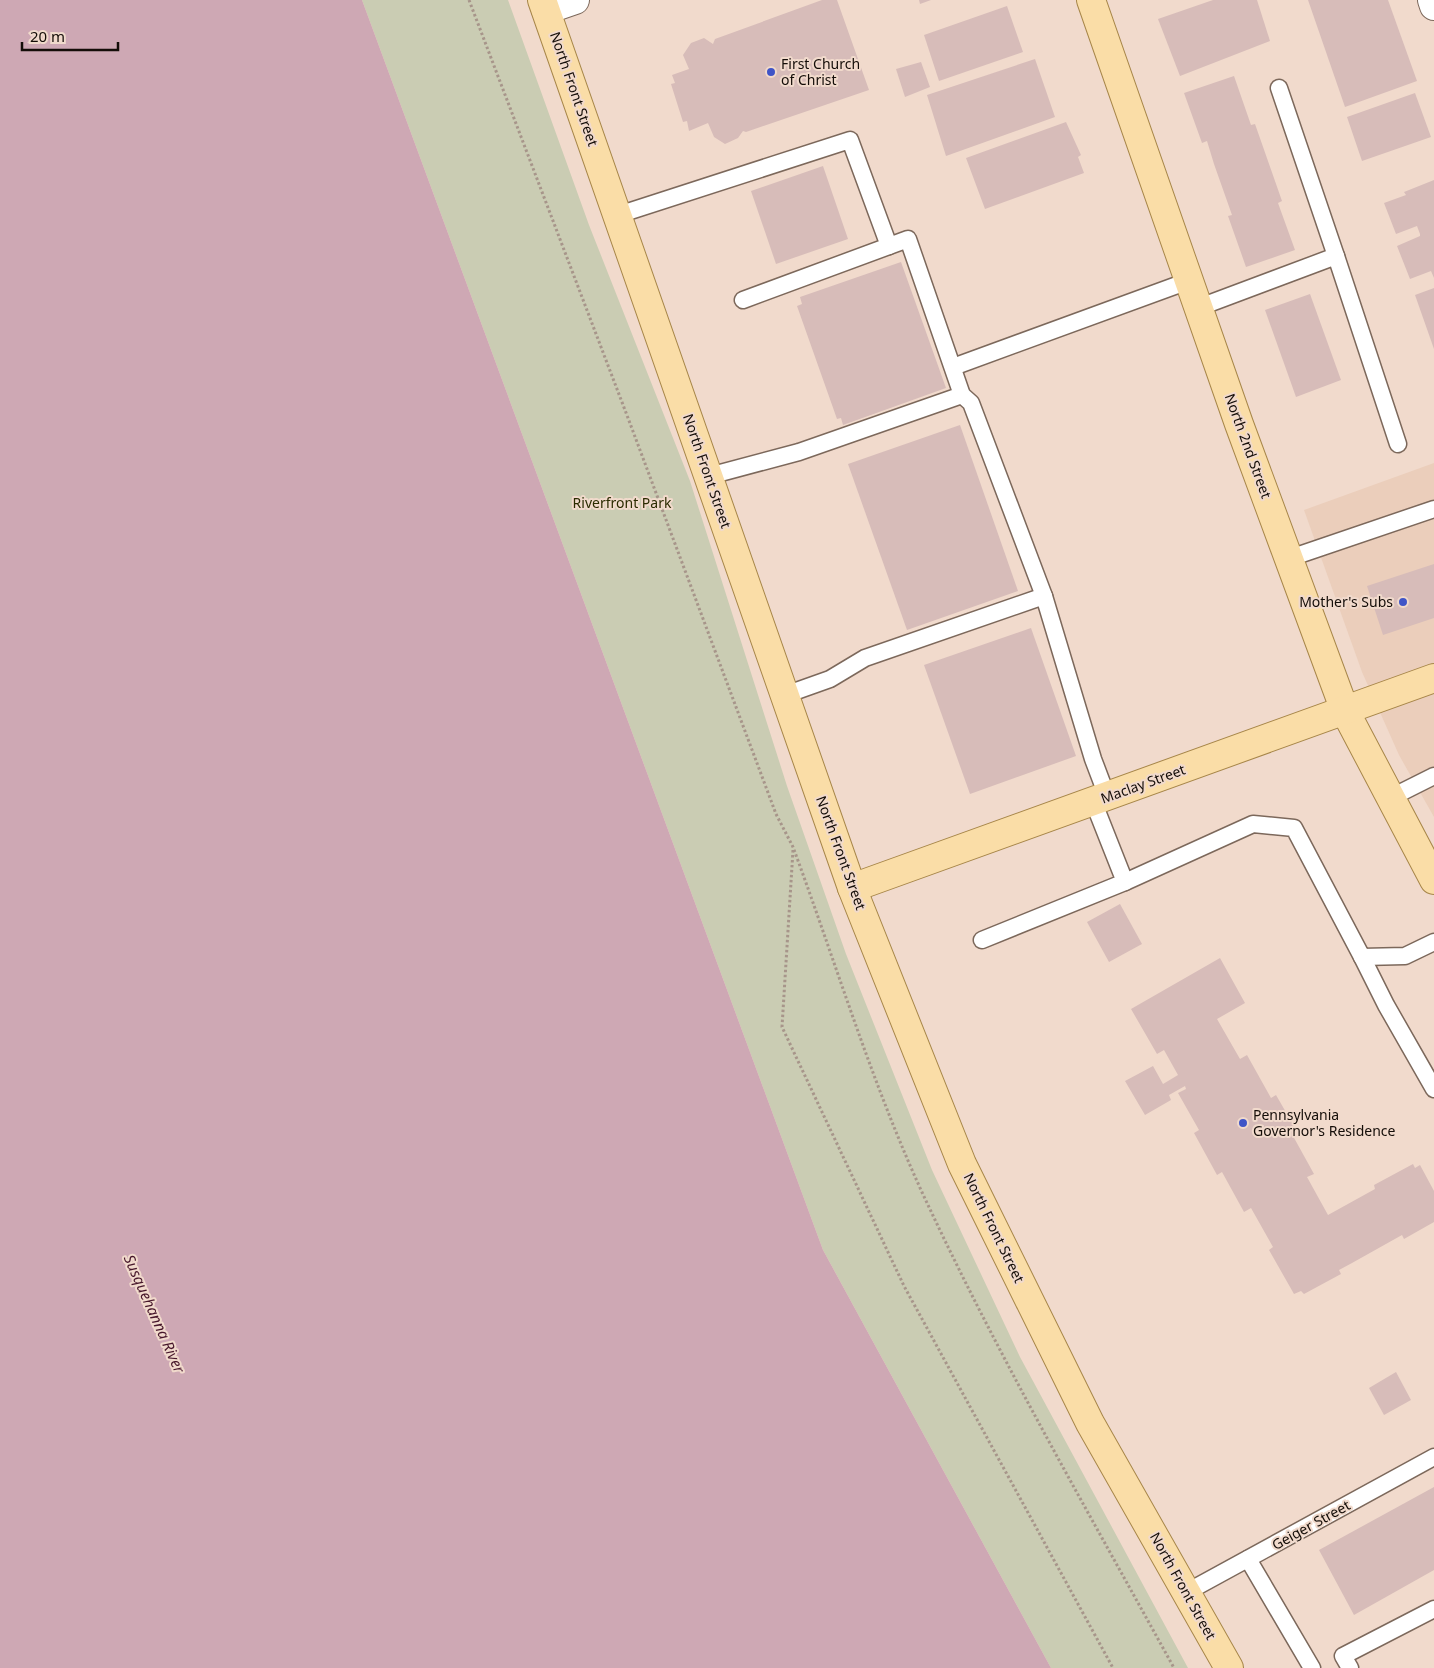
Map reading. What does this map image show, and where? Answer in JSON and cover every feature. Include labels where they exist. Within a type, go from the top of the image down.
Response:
[{"type":"main road","name":"North 2nd Street","points":[[1091,0],[1191,280],[1240,424],[1345,712],[1434,880]]},
{"type":"main road","name":"North Front Street","points":[[544,5],[852,888],[962,1164],[1090,1423],[1188,1592],[1229,1668]]},
{"type":"main road","name":"Maclay Street","points":[[852,888],[1345,712],[1434,678]]},
{"type":"street","points":[[544,5],[576,0]]},
{"type":"street","points":[[1432,0],[1434,6]]},
{"type":"lane","points":[[1279,88],[1398,444]]},
{"type":"lane","points":[[618,215],[850,140],[889,246]]},
{"type":"lane","points":[[743,300],[908,239],[962,395],[971,403],[1044,596],[1093,758],[1100,799],[1125,882]]},
{"type":"lane","points":[[1200,307],[1336,256]]},
{"type":"lane","points":[[953,367],[1191,280]]},
{"type":"lane","points":[[709,476],[799,452],[962,395]]},
{"type":"lane","points":[[1290,558],[1434,509]]},
{"type":"lane","points":[[785,695],[830,679],[865,658],[1044,596]]},
{"type":"lane","points":[[1390,798],[1434,776]]},
{"type":"lane","points":[[982,940],[1125,882],[1253,824],[1294,828],[1386,1005],[1434,1089]]},
{"type":"lane","points":[[1362,957],[1405,956],[1434,942]]},
{"type":"lane","name":"Geiger Street","points":[[1188,1592],[1434,1458]]},
{"type":"lane","points":[[1248,1559],[1312,1668]]},
{"type":"lane","points":[[1347,1662],[1434,1609]]},
{"type":"path","points":[[469,0],[776,814],[793,847],[899,1140],[928,1206],[1042,1428],[1174,1668]]},
{"type":"path","points":[[793,847],[782,1027],[904,1286],[1113,1668]]},
{"type":"shaded area","points":[[1434,463],[1434,817],[1399,755],[1362,672],[1304,510]]},
{"type":"green space","name":"Riverfront Park","points":[[362,0],[508,0],[589,225],[690,481],[787,786],[846,954],[932,1170],[1020,1357],[1188,1668],[1051,1668],[823,1250]]},
{"type":"water","name":"Susquehanna River","points":[[0,0],[362,0],[823,1250],[1051,1668],[0,1668]]},
{"type":"building","name":"First Church of Christ","points":[[822,0],[837,0],[869,90],[746,132],[743,131],[738,138],[725,144],[714,137],[708,123],[689,131],[687,121],[683,122],[671,84],[675,83],[672,75],[689,69],[683,55],[691,43],[704,38],[713,44],[715,39]]},
{"type":"building","points":[[919,0],[931,0],[920,4]]},
{"type":"building","points":[[1213,0],[1257,0],[1270,41],[1180,76],[1158,19]]},
{"type":"building","points":[[1308,0],[1388,0],[1417,81],[1345,107]]},
{"type":"building","points":[[1007,6],[1023,52],[939,81],[924,35]]},
{"type":"building","points":[[1035,59],[1055,117],[946,156],[927,95]]},
{"type":"building","points":[[921,62],[930,87],[905,97],[896,69]]},
{"type":"building","points":[[1234,76],[1251,125],[1255,124],[1282,201],[1278,203],[1295,250],[1246,267],[1228,216],[1232,215],[1207,141],[1202,143],[1184,93]]},
{"type":"building","points":[[1415,93],[1431,137],[1362,161],[1347,117]]},
{"type":"building","points":[[1066,122],[1081,155],[1078,157],[1084,173],[985,209],[966,158]]},
{"type":"building","points":[[823,166],[848,239],[776,264],[751,191]]},
{"type":"building","points":[[1434,180],[1434,278],[1431,271],[1410,279],[1397,246],[1420,236],[1420,234],[1417,226],[1396,234],[1384,203],[1406,195],[1404,192]]},
{"type":"building","points":[[901,262],[946,388],[843,425],[841,418],[837,419],[797,306],[802,304],[800,297]]},
{"type":"building","points":[[1434,288],[1434,349],[1415,295]]},
{"type":"building","points":[[1310,294],[1341,380],[1296,397],[1265,310]]},
{"type":"building","points":[[960,425],[1018,591],[907,630],[848,464]]},
{"type":"building","name":"Mother's Subs","points":[[1434,564],[1434,618],[1383,635],[1367,586]]},
{"type":"building","points":[[1031,628],[1076,756],[970,794],[924,665]]},
{"type":"building","points":[[1120,904],[1142,944],[1109,962],[1087,922]]},
{"type":"building","name":"Pennsylvania Governor's Residence","points":[[1220,958],[1245,1003],[1217,1019],[1240,1059],[1247,1055],[1271,1098],[1276,1095],[1298,1133],[1293,1136],[1314,1174],[1307,1177],[1328,1215],[1375,1189],[1374,1185],[1413,1164],[1415,1168],[1420,1165],[1434,1191],[1434,1222],[1404,1239],[1402,1235],[1339,1270],[1341,1274],[1304,1294],[1301,1291],[1294,1294],[1269,1250],[1273,1247],[1251,1208],[1244,1212],[1222,1172],[1217,1175],[1194,1133],[1199,1130],[1178,1093],[1186,1089],[1185,1086],[1169,1095],[1171,1100],[1145,1115],[1125,1081],[1153,1066],[1163,1084],[1178,1075],[1164,1050],[1157,1054],[1131,1009]]},
{"type":"building","points":[[1396,1372],[1411,1400],[1384,1415],[1369,1388]]},
{"type":"building","points":[[1434,1487],[1434,1570],[1354,1615],[1319,1550]]},
{"type":"place","name":"First Church of Christ","points":[[771,72]]},
{"type":"place","name":"Mother's Subs","points":[[1403,602]]},
{"type":"place","name":"Pennsylvania Governor's Residence","points":[[1243,1123]]}]
